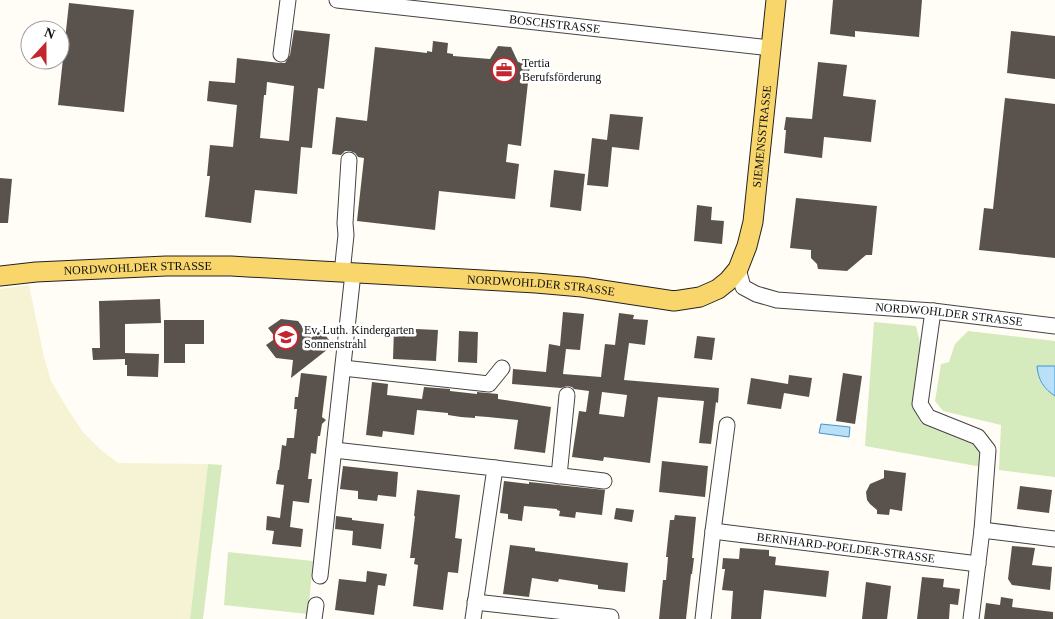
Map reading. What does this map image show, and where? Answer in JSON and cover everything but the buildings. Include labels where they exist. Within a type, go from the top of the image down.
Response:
[{"type":"main road","name":"SIEMENSSTRASSE","points":[[738,270],[753,222],[776,0]]},
{"type":"main road","name":"NORDWOHLDER STRASSE","points":[[0,276],[36,272],[231,266],[582,287],[674,301],[700,297],[718,289],[728,282],[738,270]]},
{"type":"street","points":[[281,54],[288,0]]},
{"type":"street","name":"BOSCHSTRASSE","points":[[337,0],[771,48]]},
{"type":"street","points":[[320,576],[343,368],[348,273],[345,223],[349,160]]},
{"type":"street","name":"NORDWOHLDER STRASSE","points":[[738,270],[743,287],[756,294],[776,300],[933,311],[1055,326]]},
{"type":"street","points":[[933,311],[920,404],[928,417],[978,437],[988,450],[982,530],[971,619]]},
{"type":"street","points":[[343,368],[489,384],[502,368]]},
{"type":"street","points":[[559,476],[567,395]]},
{"type":"street","points":[[704,619],[727,425]]},
{"type":"street","points":[[334,450],[604,481]]},
{"type":"street","points":[[474,619],[495,468]]},
{"type":"street","points":[[982,530],[1055,539]]},
{"type":"street","name":"BERNHARD-POELDER-STRASSE","points":[[713,531],[978,564]]},
{"type":"street","points":[[475,602],[611,618]]},
{"type":"shaded area","points":[[29,285],[51,381],[83,432],[101,450],[118,463],[208,464],[190,619],[0,619],[0,289]]},
{"type":"green space","points":[[874,322],[916,326],[922,351],[915,411],[921,423],[962,436],[980,447],[982,467],[865,446]]},
{"type":"green space","points":[[968,331],[1055,341],[1055,366],[1037,367],[1042,384],[1055,396],[1055,477],[999,470],[1001,425],[943,411],[935,401],[941,364],[949,362],[955,344]]},
{"type":"green space","points":[[208,464],[222,465],[203,619],[190,619]]},
{"type":"green space","points":[[228,552],[313,561],[308,614],[224,605]]},
{"type":"water","points":[[1037,366],[1055,366],[1055,396],[1042,384]]},
{"type":"water","points":[[821,424],[850,427],[849,437],[819,433]]},
{"type":"place","name":"Tertia Berufsförderung","points":[[504,70]]},
{"type":"place","name":"Ev. Luth. Kindergarten Sonnenstrahl","points":[[286,337]]}]
